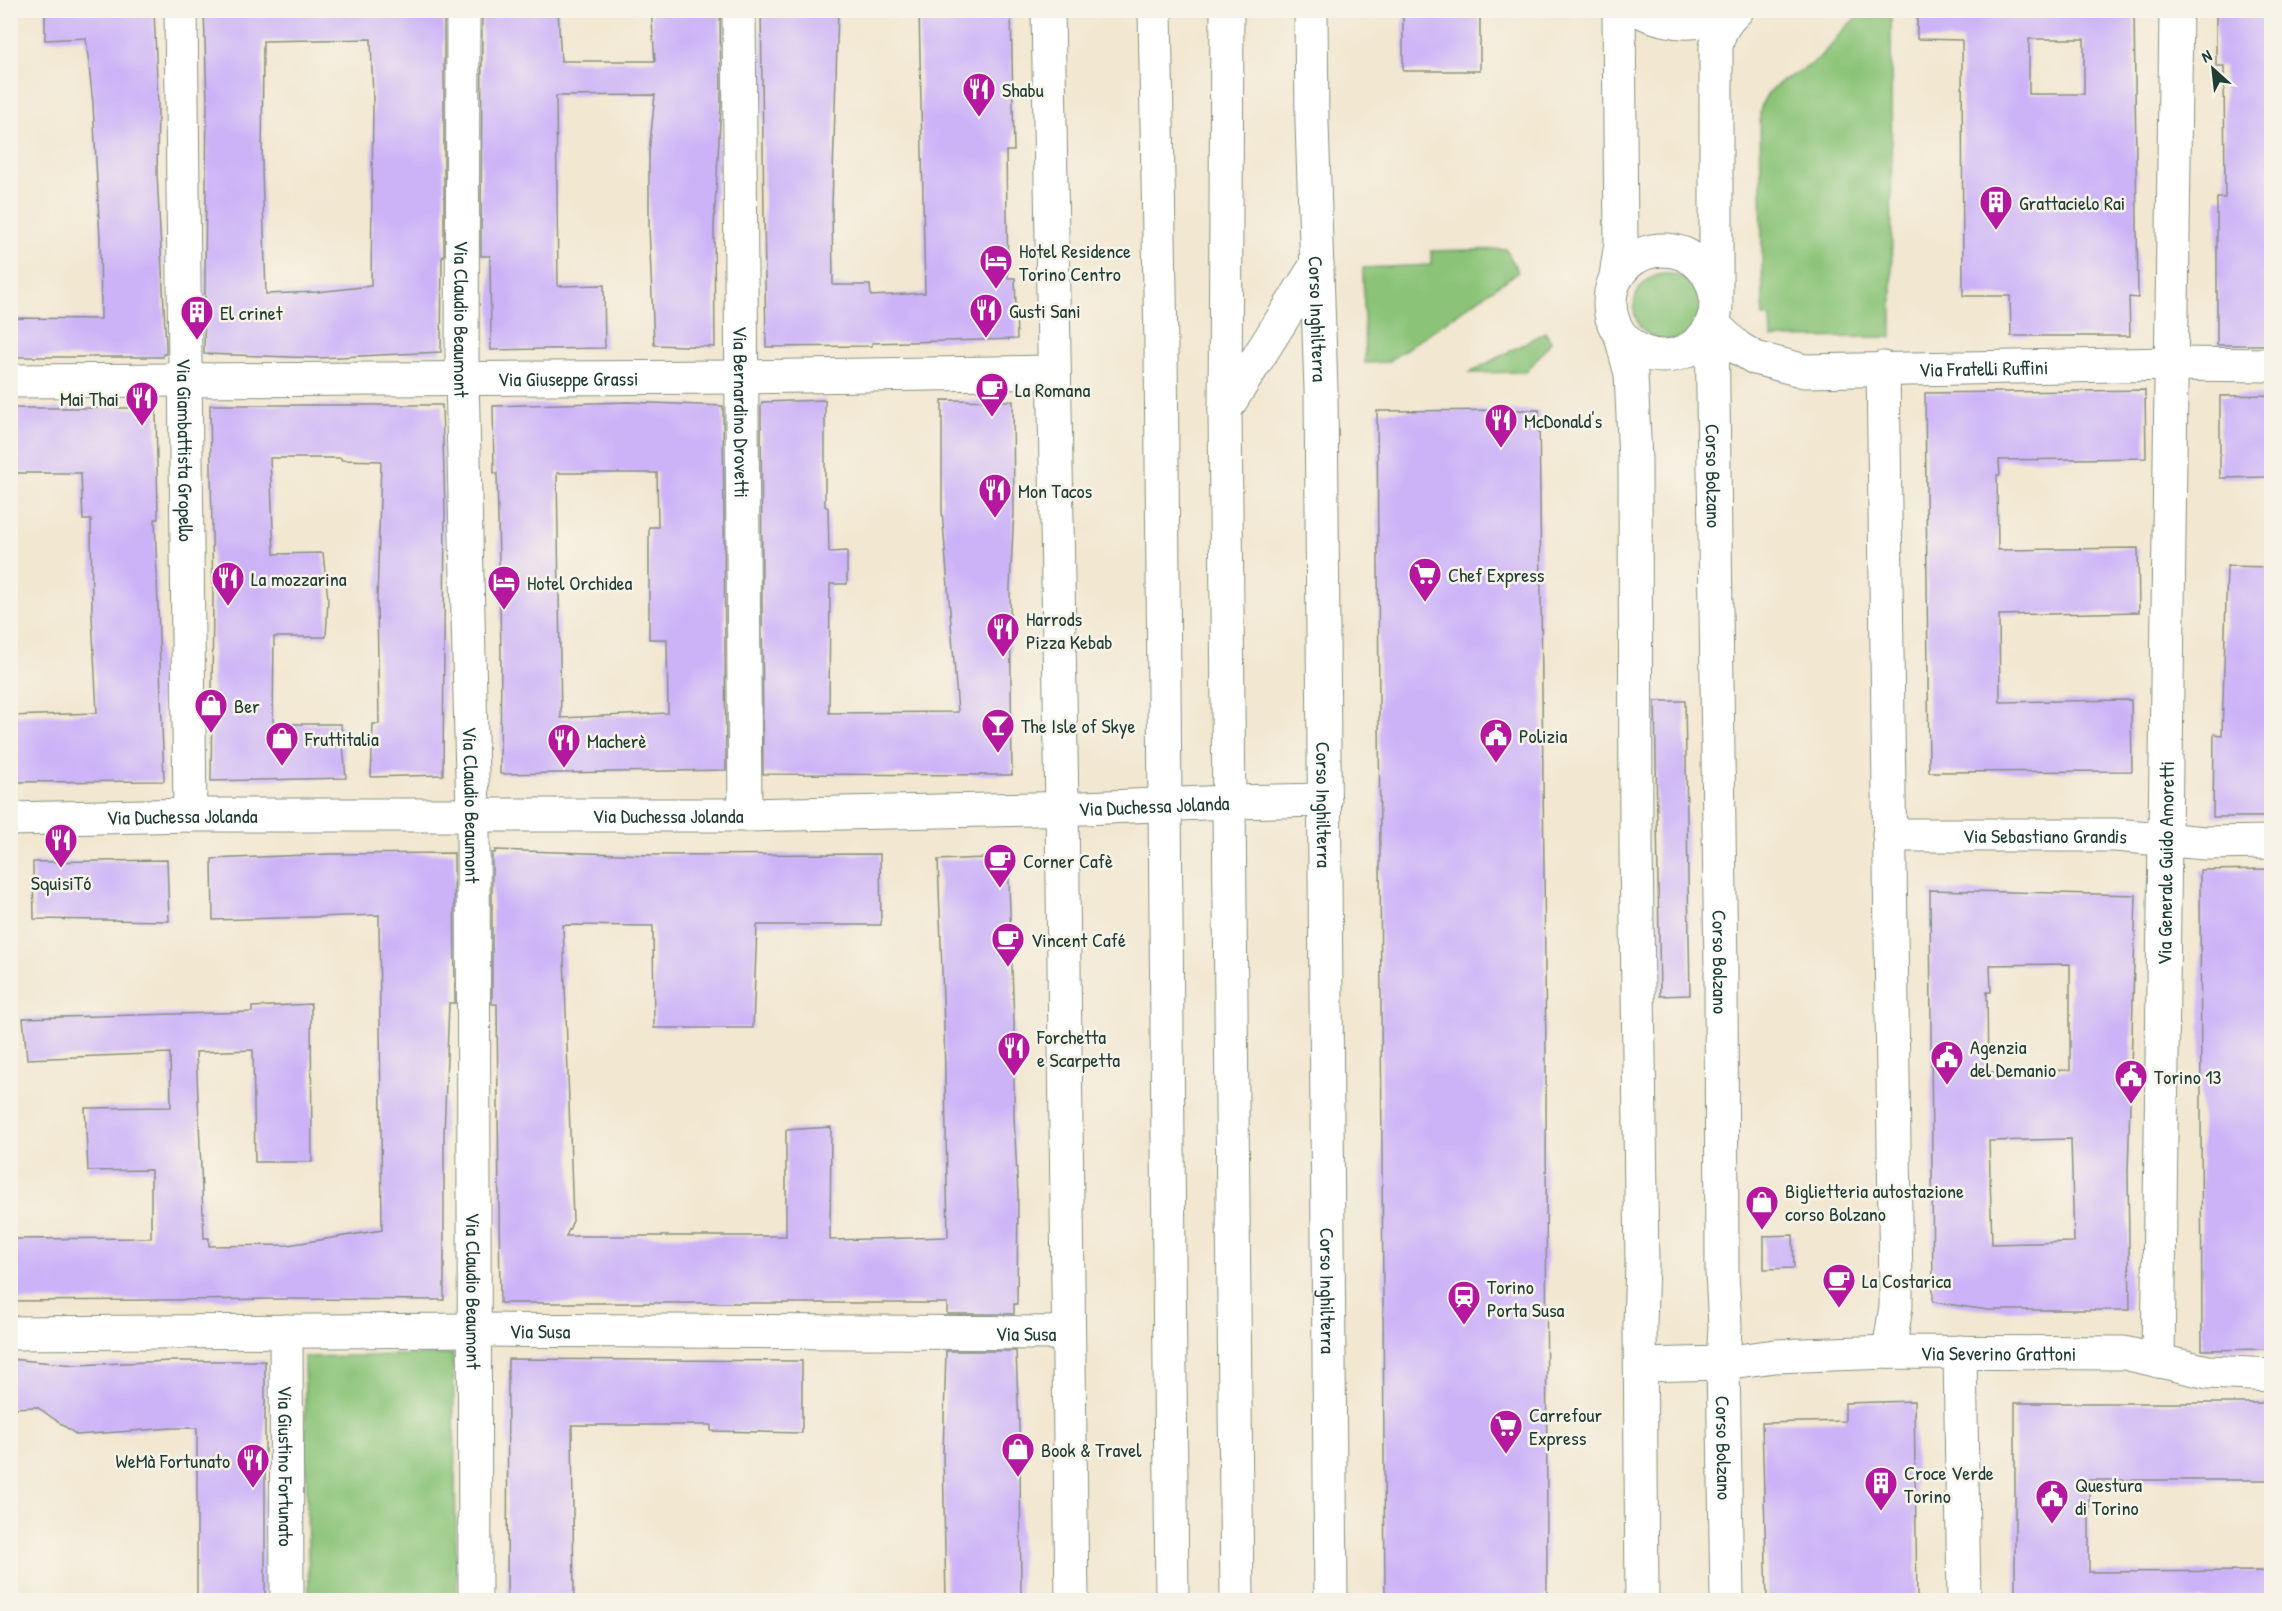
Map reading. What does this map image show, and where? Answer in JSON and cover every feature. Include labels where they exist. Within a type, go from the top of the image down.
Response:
[{"type":"street","name":"Via Giambattista Gropello","points":[[181,10],[190,815]]},
{"type":"street","name":"Via Claudio Beaumont","points":[[463,10],[462,378],[473,815],[476,1600]]},
{"type":"street","name":"Via Bernardino Drovetti","points":[[739,10],[745,815]]},
{"type":"street","points":[[1048,10],[1062,808],[1072,1600]]},
{"type":"street","name":"Corso Inghilterra","points":[[1311,10],[1312,123],[1321,390],[1331,1600]]},
{"type":"street","points":[[1619,10],[1621,243],[1610,303],[1611,316],[1621,336],[1631,374],[1635,460],[1636,851],[1642,1263],[1642,1600]]},
{"type":"street","points":[[1638,10],[1654,18],[1687,23],[1709,20],[1732,10]]},
{"type":"street","name":"Corso Bolzano","points":[[1727,1600],[1714,312],[1716,47],[1723,27],[1737,10]]},
{"type":"street","name":"Via Generale Guido Amoretti","points":[[2158,1361],[2176,10]]},
{"type":"street","points":[[1153,16],[1161,335],[1172,1600]]},
{"type":"street","points":[[1229,19],[1225,410],[1237,1600]]},
{"type":"street","points":[[1616,276],[1630,261],[1658,250],[1688,255],[1704,269],[1712,281],[1714,312],[1700,341],[1682,353],[1671,356],[1649,354],[1629,344],[1621,336]]},
{"type":"street","points":[[1225,410],[1317,264]]},
{"type":"street","name":"Via Fratelli Ruffini","points":[[1714,312],[1737,347],[1755,358],[1805,371],[2172,364],[2271,365]]},
{"type":"street","points":[[1883,368],[1896,1289],[1896,1306],[1889,1352]]},
{"type":"street","name":"Via Giuseppe Grassi","points":[[10,381],[184,378],[742,377],[1054,372]]},
{"type":"street","name":"Via Duchessa Jolanda","points":[[10,819],[190,815],[745,815],[1325,800]]},
{"type":"street","name":"Via Sebastiano Grandis","points":[[1889,835],[2115,835],[2205,843],[2271,842]]},
{"type":"street","name":"Via Susa","points":[[10,1333],[475,1330],[1068,1333]]},
{"type":"street","name":"Via Giustino Fortunato","points":[[286,1331],[287,1600]]},
{"type":"street","name":"Via Severino Grattoni","points":[[1641,1365],[1723,1363],[1775,1356],[1889,1352],[2124,1353],[2208,1372],[2271,1375]]},
{"type":"street","points":[[1960,1352],[1964,1600]]},
{"type":"green space","points":[[1868,11],[1891,11],[1892,337],[1771,338],[1770,317],[1763,317],[1760,113],[1762,106],[1772,89],[1813,63],[1845,28]]},
{"type":"green space","points":[[1506,249],[1518,272],[1387,362],[1365,363],[1363,268],[1431,265],[1431,251]]},
{"type":"green space","points":[[1667,274],[1680,277],[1690,284],[1697,294],[1700,307],[1697,320],[1690,330],[1680,337],[1667,340],[1654,337],[1644,330],[1637,320],[1634,307],[1637,294],[1644,284],[1654,277]]},
{"type":"green space","points":[[1545,332],[1551,342],[1526,372],[1469,373]]},
{"type":"green space","points":[[453,1354],[457,1600],[309,1600],[304,1357]]},
{"type":"building","points":[[45,10],[154,10],[158,103],[157,174],[166,346],[166,354],[163,354],[163,357],[10,357],[10,318],[101,319],[100,239],[93,104],[86,38],[45,40]]},
{"type":"building","points":[[204,10],[444,10],[444,256],[442,257],[441,352],[319,358],[204,354],[207,102]],"holes":[[[371,39],[373,100],[371,286],[317,292],[266,294],[262,169],[263,41]]]},
{"type":"building","points":[[482,10],[558,10],[561,61],[655,61],[651,10],[720,10],[721,105],[714,225],[715,347],[654,345],[649,226],[649,153],[655,95],[556,96],[558,286],[604,285],[605,348],[491,350],[490,256],[481,256]]},
{"type":"building","points":[[761,10],[838,10],[832,207],[833,285],[870,285],[871,296],[925,293],[919,10],[1011,10],[1014,151],[1006,151],[1008,278],[1015,278],[1017,339],[872,343],[872,346],[766,347]]},
{"type":"building","points":[[1403,10],[1480,10],[1480,71],[1403,71]]},
{"type":"building","points":[[1917,10],[2118,10],[2118,13],[2134,13],[2138,298],[2129,297],[2130,336],[2011,336],[2010,296],[1963,296],[1962,40],[1917,39]],"holes":[[[2029,39],[2084,39],[2084,94],[2029,94]]]},
{"type":"building","points":[[2216,10],[2271,10],[2271,345],[2217,345],[2217,198],[2225,198],[2224,66],[2216,66]]},
{"type":"building","points":[[2145,390],[2146,458],[1999,460],[2000,475],[1997,475],[1998,550],[2138,548],[2139,612],[1999,615],[2000,702],[2131,700],[2132,771],[1929,772],[1925,393]]},
{"type":"building","points":[[2271,395],[2271,477],[2220,478],[2220,396]]},
{"type":"building","points":[[825,400],[825,506],[828,508],[829,552],[847,551],[847,584],[830,584],[829,713],[958,712],[942,511],[942,400],[1013,401],[1014,511],[1010,587],[1012,775],[763,774],[761,407],[762,402]]},
{"type":"building","points":[[628,402],[723,406],[726,770],[500,774],[501,652],[497,473],[494,473],[493,406]],"holes":[[[557,473],[657,473],[658,527],[649,527],[649,639],[667,639],[668,713],[561,718]]]},
{"type":"building","points":[[210,405],[442,405],[445,509],[443,775],[371,777],[373,724],[379,724],[377,602],[381,461],[341,460],[341,458],[270,458],[274,554],[323,553],[328,599],[326,637],[274,637],[273,724],[341,724],[346,778],[211,781],[213,600]]},
{"type":"building","points":[[10,408],[156,408],[158,519],[155,519],[164,781],[10,782],[10,716],[97,713],[92,616],[91,520],[83,520],[81,473],[10,473]]},
{"type":"building","name":"Torino Porta Susa","points":[[1539,410],[1546,1057],[1547,1600],[1385,1600],[1377,411]]},
{"type":"building","points":[[2227,566],[2271,567],[2271,817],[2213,817],[2214,734],[2222,735]]},
{"type":"building","points":[[1655,701],[1685,701],[1690,995],[1660,996]]},
{"type":"building","points":[[495,850],[649,855],[880,854],[881,925],[757,925],[753,1028],[654,1028],[653,926],[563,925],[573,1221],[566,1236],[786,1236],[786,1130],[831,1127],[830,1240],[948,1237],[938,860],[1008,857],[1018,1195],[1017,1304],[1014,1304],[1014,1314],[947,1314],[947,1303],[500,1303],[497,1004],[492,1004],[492,853],[495,853]]},
{"type":"building","points":[[454,853],[455,1003],[449,1003],[444,1135],[444,1300],[10,1301],[10,1239],[151,1238],[151,1170],[88,1171],[85,1108],[171,1107],[170,1053],[27,1059],[23,1018],[252,1012],[252,1007],[311,1004],[312,1162],[255,1162],[253,1050],[196,1052],[204,1238],[209,1238],[209,1246],[288,1245],[382,1230],[379,915],[213,920],[212,859],[329,854]]},
{"type":"building","points":[[167,860],[169,921],[34,919],[33,862]]},
{"type":"building","points":[[2271,869],[2271,1349],[2202,1350],[2200,870]]},
{"type":"building","points":[[1930,890],[2136,895],[2128,1173],[2130,1310],[1988,1310],[1933,1302]],"holes":[[[2070,964],[2070,1070],[1988,1072],[1987,992],[1991,992],[1990,965]],[[2071,1139],[2074,1242],[1992,1244],[1989,1141]]]},
{"type":"building","points":[[1793,1235],[1794,1268],[1764,1269],[1764,1236]]},
{"type":"building","points":[[946,1351],[1016,1351],[1020,1453],[1021,1600],[946,1600],[943,1454]]},
{"type":"building","points":[[10,1359],[75,1365],[172,1361],[265,1361],[265,1600],[197,1600],[197,1428],[77,1435],[37,1407],[10,1408]]},
{"type":"building","points":[[508,1359],[802,1361],[802,1433],[711,1431],[711,1425],[572,1425],[574,1600],[507,1600]]},
{"type":"building","name":"Croce Verde Torino","points":[[1914,1401],[1917,1600],[1767,1600],[1762,1423],[1845,1421],[1845,1403]]},
{"type":"building","name":"Questura di Torino","points":[[2015,1403],[2271,1403],[2271,1480],[2089,1480],[2089,1572],[2271,1571],[2271,1600],[2015,1600]]},
{"type":"place","name":"Shabu","points":[[979,118]]},
{"type":"place","name":"Grattacielo Rai","points":[[1996,231]]},
{"type":"place","name":"Hotel Residence Torino Centro","points":[[996,290]]},
{"type":"place","name":"Gusti Sani","points":[[986,339]]},
{"type":"place","name":"El crinet","points":[[197,341]]},
{"type":"place","name":"La Romana","points":[[992,418]]},
{"type":"place","name":"Mai Thai","points":[[142,427]]},
{"type":"place","name":"McDonald's","points":[[1501,449]]},
{"type":"place","name":"Mon Tacos","points":[[995,519]]},
{"type":"place","name":"Chef Express","points":[[1425,603]]},
{"type":"place","name":"La mozzarina","points":[[228,607]]},
{"type":"place","name":"Hotel Orchidea","points":[[504,611]]},
{"type":"place","name":"Harrods Pizza Kebab","points":[[1003,658]]},
{"type":"place","name":"Ber","points":[[211,734]]},
{"type":"place","name":"The Isle of Skye","points":[[998,754]]},
{"type":"place","name":"Polizia","points":[[1496,764]]},
{"type":"place","name":"Fruttitalia","points":[[282,767]]},
{"type":"place","name":"Macherè","points":[[564,769]]},
{"type":"place","name":"SquisiTó","points":[[61,869]]},
{"type":"place","name":"Corner Cafè","points":[[1000,889]]},
{"type":"place","name":"Vincent Café","points":[[1008,968]]},
{"type":"place","name":"Forchetta e Scarpetta","points":[[1014,1077]]},
{"type":"place","name":"Agenzia del Demanio","points":[[1947,1086]]},
{"type":"place","name":"Torino 13","points":[[2131,1105]]},
{"type":"place","name":"Biglietteria autostazione corso Bolzano","points":[[1762,1231]]},
{"type":"place","name":"La Costarica","points":[[1839,1309]]},
{"type":"place","name":"Torino Porta Susa","points":[[1464,1326]]},
{"type":"place","name":"Carrefour Express","points":[[1506,1455]]},
{"type":"place","name":"Book & Travel","points":[[1018,1478]]},
{"type":"place","name":"WeMà Fortunato","points":[[253,1489]]},
{"type":"place","name":"Croce Verde Torino","points":[[1881,1512]]},
{"type":"place","name":"Questura di Torino","points":[[2052,1525]]}]
